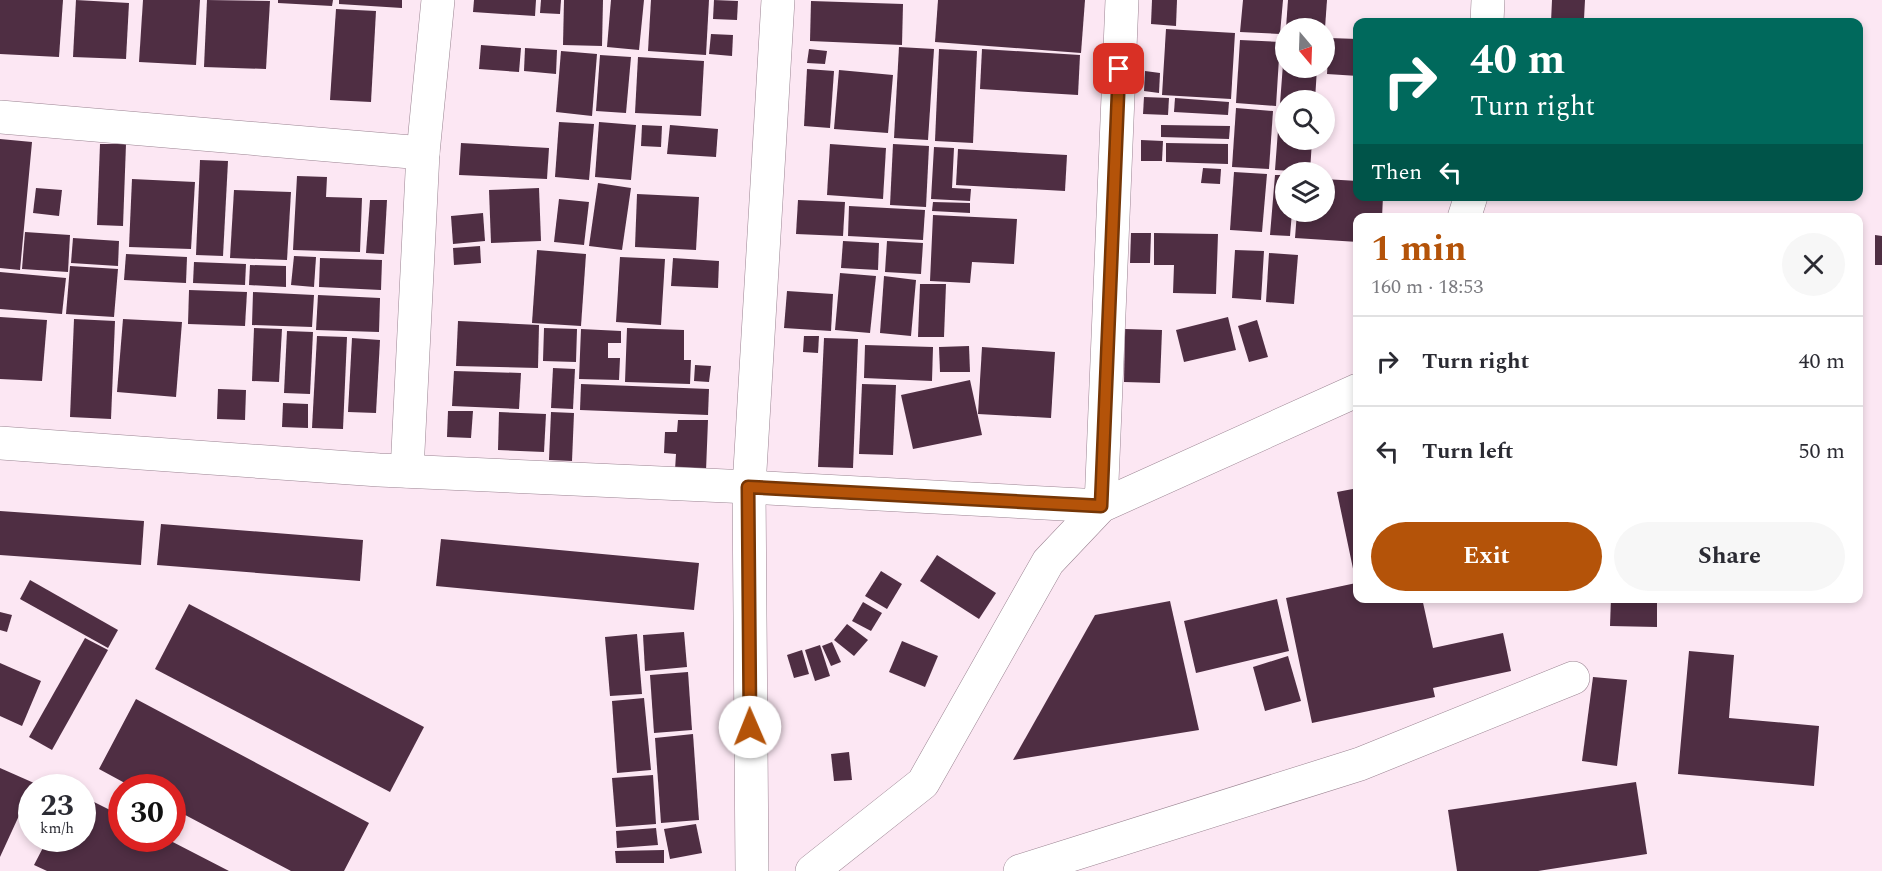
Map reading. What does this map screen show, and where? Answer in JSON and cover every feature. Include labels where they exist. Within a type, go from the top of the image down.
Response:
[{"type":"street","points":[[407,471],[423,153],[438,0]]},
{"type":"street","points":[[752,871],[748,487],[778,0]]},
{"type":"street","points":[[1101,506],[1122,0]]},
{"type":"street","points":[[1487,18],[1488,0]]},
{"type":"street","points":[[0,117],[423,153]]},
{"type":"street","points":[[812,871],[923,783],[1048,562],[1101,506],[1353,392]]},
{"type":"street","points":[[0,443],[407,471],[1101,506]]},
{"type":"street","points":[[1020,871],[1360,764],[1573,678]]},
{"type":"building","points":[[0,0],[63,0],[59,57],[0,54]]},
{"type":"building","points":[[76,0],[129,3],[126,59],[73,57]]},
{"type":"building","points":[[143,0],[200,0],[196,65],[139,62]]},
{"type":"building","points":[[207,0],[270,1],[266,69],[204,67]]},
{"type":"building","points":[[278,0],[333,0],[332,6],[278,3]]},
{"type":"building","points":[[339,0],[402,0],[402,8],[339,4]]},
{"type":"building","points":[[474,0],[536,0],[535,16],[473,12]]},
{"type":"building","points":[[541,0],[561,0],[560,14],[540,13]]},
{"type":"building","points":[[564,0],[603,0],[602,46],[563,45]]},
{"type":"building","points":[[611,0],[644,0],[639,50],[607,47]]},
{"type":"building","points":[[651,0],[709,0],[706,55],[648,51]]},
{"type":"building","points":[[714,0],[738,1],[737,20],[713,19]]},
{"type":"building","points":[[938,0],[1085,0],[1081,53],[935,42]]},
{"type":"building","points":[[1152,0],[1177,0],[1176,26],[1151,24]]},
{"type":"building","points":[[1243,0],[1283,0],[1281,18],[1275,18],[1275,34],[1240,32]]},
{"type":"building","points":[[1288,0],[1327,0],[1326,18],[1287,18]]},
{"type":"building","points":[[1552,0],[1585,0],[1584,18],[1551,18]]},
{"type":"building","points":[[811,1],[903,4],[902,45],[810,41]]},
{"type":"building","points":[[336,9],[376,11],[371,102],[330,100]]},
{"type":"building","points":[[1166,29],[1235,33],[1231,99],[1162,95]]},
{"type":"building","points":[[711,34],[733,35],[732,56],[709,54]]},
{"type":"building","points":[[1335,38],[1353,39],[1353,76],[1335,75]]},
{"type":"building","points":[[1240,40],[1275,42],[1275,78],[1278,78],[1275,106],[1236,103]]},
{"type":"building","points":[[481,45],[521,48],[519,72],[479,69]]},
{"type":"building","points":[[899,47],[934,49],[928,140],[894,138]]},
{"type":"building","points":[[525,48],[557,50],[556,74],[524,71]]},
{"type":"building","points":[[809,49],[827,51],[825,64],[807,63]]},
{"type":"building","points":[[939,49],[977,51],[973,143],[935,141]]},
{"type":"building","points":[[982,49],[1080,55],[1078,95],[980,89]]},
{"type":"building","points":[[561,51],[597,54],[592,116],[556,112]]},
{"type":"building","points":[[600,55],[631,57],[626,113],[596,111]]},
{"type":"building","points":[[638,57],[704,61],[701,116],[635,113]]},
{"type":"building","points":[[807,69],[834,71],[830,128],[804,126]]},
{"type":"building","points":[[839,70],[893,75],[888,133],[834,129]]},
{"type":"building","points":[[1145,71],[1160,73],[1159,93],[1144,91]]},
{"type":"building","points":[[1282,78],[1316,78],[1316,90],[1281,90]]},
{"type":"building","points":[[1144,97],[1169,98],[1168,115],[1143,114]]},
{"type":"building","points":[[1175,98],[1229,102],[1228,115],[1174,112]]},
{"type":"building","points":[[1236,108],[1273,111],[1269,169],[1232,167]]},
{"type":"building","points":[[559,122],[594,124],[589,180],[555,177]]},
{"type":"building","points":[[599,122],[636,125],[631,180],[595,177]]},
{"type":"building","points":[[642,125],[662,126],[661,147],[641,146]]},
{"type":"building","points":[[670,125],[718,129],[716,157],[667,154]]},
{"type":"building","points":[[1161,125],[1230,126],[1229,139],[1161,137]]},
{"type":"building","points":[[0,139],[32,142],[20,270],[0,268]]},
{"type":"building","points":[[1141,140],[1163,141],[1162,161],[1141,161]]},
{"type":"building","points":[[461,143],[549,148],[547,179],[459,175]]},
{"type":"building","points":[[1166,143],[1228,144],[1228,164],[1166,162]]},
{"type":"building","points":[[100,144],[126,144],[123,226],[97,225]]},
{"type":"building","points":[[830,144],[886,148],[883,199],[827,195]]},
{"type":"building","points":[[893,144],[929,146],[926,207],[890,205]]},
{"type":"building","points":[[934,147],[954,148],[952,188],[971,189],[970,201],[931,199]]},
{"type":"building","points":[[958,149],[1067,155],[1065,191],[956,185]]},
{"type":"building","points":[[1277,150],[1311,150],[1311,162],[1276,162]]},
{"type":"building","points":[[200,160],[228,161],[223,256],[196,255]]},
{"type":"building","points":[[1203,168],[1221,169],[1220,184],[1201,183]]},
{"type":"building","points":[[1234,172],[1267,174],[1262,232],[1230,230]]},
{"type":"building","points":[[1275,175],[1275,222],[1291,222],[1290,236],[1270,235]]},
{"type":"building","points":[[297,176],[327,177],[326,197],[362,198],[360,252],[293,250]]},
{"type":"building","points":[[132,179],[195,182],[191,249],[129,247]]},
{"type":"building","points":[[1335,180],[1353,181],[1353,201],[1383,201],[1382,213],[1353,213],[1353,242],[1295,238],[1296,222],[1335,222]]},
{"type":"building","points":[[598,183],[631,188],[622,250],[589,246]]},
{"type":"building","points":[[36,188],[62,190],[59,216],[33,213]]},
{"type":"building","points":[[539,188],[541,241],[491,243],[489,190]]},
{"type":"building","points":[[234,190],[291,192],[287,260],[230,258]]},
{"type":"building","points":[[637,194],[699,197],[696,250],[635,247]]},
{"type":"building","points":[[559,199],[589,202],[584,245],[554,242]]},
{"type":"building","points":[[370,200],[387,200],[384,254],[366,253]]},
{"type":"building","points":[[798,200],[845,202],[843,236],[796,234]]},
{"type":"building","points":[[933,202],[970,203],[970,213],[932,211]]},
{"type":"building","points":[[849,206],[925,210],[923,240],[848,236]]},
{"type":"building","points":[[483,213],[485,241],[453,244],[451,216]]},
{"type":"building","points":[[933,215],[1017,219],[1014,264],[972,262],[970,283],[930,281]]},
{"type":"building","points":[[25,232],[70,235],[68,272],[22,269]]},
{"type":"building","points":[[1131,233],[1151,233],[1150,263],[1130,263]]},
{"type":"building","points":[[1154,233],[1218,234],[1216,294],[1173,293],[1174,265],[1154,265]]},
{"type":"building","points":[[1875,235],[1882,236],[1882,265],[1875,265]]},
{"type":"building","points":[[73,238],[119,241],[118,266],[71,263]]},
{"type":"building","points":[[843,241],[879,243],[878,270],[841,268]]},
{"type":"building","points":[[887,241],[923,243],[921,274],[885,272]]},
{"type":"building","points":[[480,246],[481,263],[454,265],[453,248]]},
{"type":"building","points":[[537,250],[586,254],[581,326],[532,323]]},
{"type":"building","points":[[1235,250],[1264,251],[1261,300],[1232,298]]},
{"type":"building","points":[[1269,253],[1298,255],[1294,304],[1266,302]]},
{"type":"building","points":[[126,254],[187,257],[186,283],[124,280]]},
{"type":"building","points":[[294,256],[316,257],[314,287],[291,285]]},
{"type":"building","points":[[620,257],[665,259],[661,325],[616,322]]},
{"type":"building","points":[[320,258],[382,260],[381,290],[319,287]]},
{"type":"building","points":[[673,258],[719,261],[718,288],[671,286]]},
{"type":"building","points":[[194,262],[246,264],[245,285],[193,283]]},
{"type":"building","points":[[250,265],[286,266],[286,287],[249,285]]},
{"type":"building","points":[[70,266],[118,269],[114,317],[66,314]]},
{"type":"building","points":[[0,272],[66,278],[62,314],[0,309]]},
{"type":"building","points":[[840,273],[876,276],[870,333],[835,330]]},
{"type":"building","points":[[884,276],[916,280],[911,336],[880,333]]},
{"type":"building","points":[[920,284],[946,284],[944,337],[918,337]]},
{"type":"building","points":[[189,290],[247,292],[245,326],[188,324]]},
{"type":"building","points":[[787,291],[833,294],[831,331],[784,328]]},
{"type":"building","points":[[253,292],[314,295],[312,327],[252,325]]},
{"type":"building","points":[[318,295],[380,298],[379,332],[316,330]]},
{"type":"building","points":[[0,317],[47,320],[42,381],[0,379]]},
{"type":"building","points":[[1228,317],[1236,350],[1184,362],[1176,330]]},
{"type":"building","points":[[74,319],[115,321],[111,419],[70,417]]},
{"type":"building","points":[[123,319],[182,322],[176,397],[117,392]]},
{"type":"building","points":[[1257,320],[1268,357],[1249,362],[1238,326]]},
{"type":"building","points":[[458,321],[539,325],[538,368],[456,366]]},
{"type":"building","points":[[254,328],[282,329],[279,382],[252,381]]},
{"type":"building","points":[[544,328],[577,329],[576,362],[543,361]]},
{"type":"building","points":[[627,328],[684,330],[684,360],[691,360],[690,384],[625,382]]},
{"type":"building","points":[[581,329],[621,331],[621,343],[608,343],[608,358],[620,358],[619,380],[579,379]]},
{"type":"building","points":[[1125,329],[1162,330],[1160,383],[1124,382]]},
{"type":"building","points":[[287,331],[313,332],[310,394],[284,393]]},
{"type":"building","points":[[317,336],[347,337],[343,429],[312,428]]},
{"type":"building","points":[[804,336],[819,336],[818,353],[803,352]]},
{"type":"building","points":[[352,338],[380,340],[376,413],[348,412]]},
{"type":"building","points":[[824,338],[858,339],[853,468],[818,467]]},
{"type":"building","points":[[865,345],[933,347],[932,381],[864,378]]},
{"type":"building","points":[[969,346],[970,372],[940,372],[939,347]]},
{"type":"building","points":[[982,347],[1055,352],[1051,418],[978,414]]},
{"type":"building","points":[[695,365],[711,366],[709,382],[694,381]]},
{"type":"building","points":[[553,368],[575,369],[573,409],[551,408]]},
{"type":"building","points":[[454,371],[521,373],[519,409],[452,406]]},
{"type":"building","points":[[970,380],[982,435],[913,449],[901,395]]},
{"type":"building","points":[[581,384],[709,389],[708,415],[580,410]]},
{"type":"building","points":[[862,384],[896,385],[893,455],[859,454]]},
{"type":"building","points":[[218,389],[246,390],[245,420],[217,419]]},
{"type":"building","points":[[283,403],[308,404],[308,428],[282,427]]},
{"type":"building","points":[[448,411],[473,411],[471,438],[447,437]]},
{"type":"building","points":[[499,412],[546,414],[544,452],[498,450]]},
{"type":"building","points":[[551,412],[574,413],[572,461],[549,460]]},
{"type":"building","points":[[678,420],[708,420],[706,471],[675,470],[676,454],[664,453],[665,432],[677,432]]},
{"type":"building","points":[[1353,489],[1353,569],[1337,492]]},
{"type":"building","points":[[0,511],[144,521],[141,565],[0,555]]},
{"type":"building","points":[[161,524],[363,540],[360,581],[157,565]]},
{"type":"building","points":[[441,539],[699,563],[694,610],[436,586]]},
{"type":"building","points":[[937,555],[996,593],[979,619],[920,581]]},
{"type":"building","points":[[881,571],[902,584],[887,609],[865,596]]},
{"type":"building","points":[[30,580],[118,630],[108,648],[20,599]]},
{"type":"building","points":[[1353,584],[1353,603],[1423,603],[1433,648],[1503,633],[1511,671],[1433,688],[1435,697],[1312,723],[1286,598]]},
{"type":"building","points":[[1277,599],[1289,651],[1196,673],[1184,621]]},
{"type":"building","points":[[1170,601],[1199,730],[1013,760],[1095,615]]},
{"type":"building","points":[[863,602],[882,613],[871,631],[852,621]]},
{"type":"building","points":[[1611,603],[1657,603],[1657,627],[1610,626]]},
{"type":"building","points":[[189,604],[424,727],[390,792],[155,669]]},
{"type":"building","points":[[0,612],[12,615],[7,632],[0,630]]},
{"type":"building","points":[[847,624],[868,640],[854,656],[834,640]]},
{"type":"building","points":[[684,632],[687,667],[645,671],[643,635]]},
{"type":"building","points":[[637,634],[642,694],[610,696],[605,637]]},
{"type":"building","points":[[85,638],[108,650],[52,750],[29,737]]},
{"type":"building","points":[[902,641],[938,656],[925,687],[889,672]]},
{"type":"building","points":[[832,642],[841,662],[831,666],[822,646]]},
{"type":"building","points":[[820,645],[830,676],[815,681],[805,650]]},
{"type":"building","points":[[802,650],[809,674],[794,678],[787,655]]},
{"type":"building","points":[[1689,651],[1734,655],[1729,718],[1819,726],[1814,786],[1678,774]]},
{"type":"building","points":[[1288,656],[1301,701],[1265,711],[1253,667]]},
{"type":"building","points":[[0,663],[41,681],[22,726],[0,716]]},
{"type":"building","points":[[688,672],[692,730],[654,733],[650,675]]},
{"type":"building","points":[[1593,677],[1627,680],[1617,766],[1582,761]]},
{"type":"building","points":[[644,698],[651,770],[617,773],[612,701]]},
{"type":"building","points":[[136,699],[369,823],[344,871],[291,871],[186,815],[186,774],[108,774],[99,769]]},
{"type":"building","points":[[693,734],[699,820],[661,823],[655,738]]},
{"type":"building","points":[[849,752],[852,780],[834,781],[831,754]]},
{"type":"building","points":[[0,768],[18,776],[18,818],[0,857]]},
{"type":"building","points":[[653,775],[656,824],[616,827],[612,778]]},
{"type":"building","points":[[1636,782],[1647,854],[1538,871],[1457,871],[1448,810]]},
{"type":"building","points":[[96,803],[108,809],[108,852],[186,852],[186,849],[229,871],[47,871],[34,865],[41,852],[96,852]]},
{"type":"building","points":[[696,824],[702,853],[670,859],[664,829]]},
{"type":"building","points":[[656,828],[658,845],[617,848],[616,831]]},
{"type":"building","points":[[664,850],[664,863],[616,863],[615,851]]},
{"type":"route","points":[[750,727],[748,487],[1101,506],[1119,69]]}]
